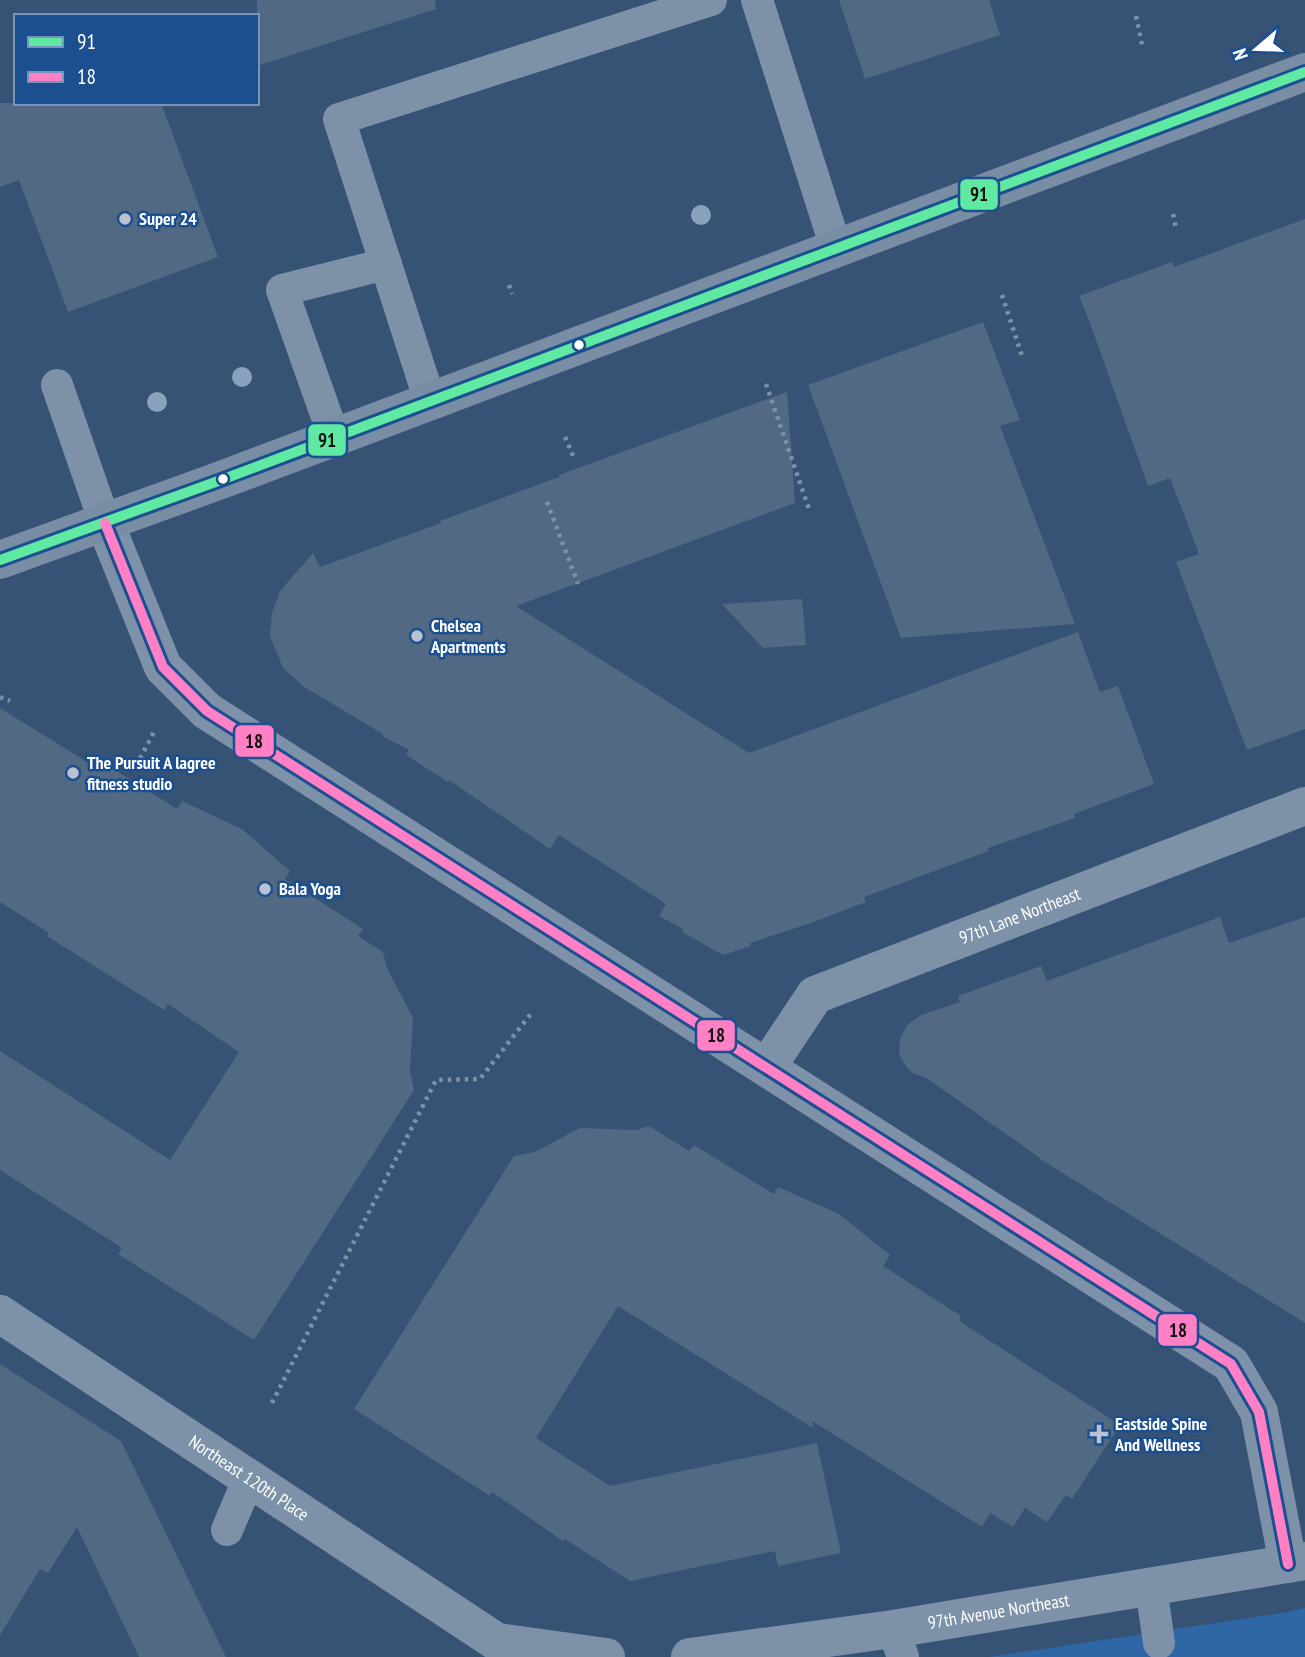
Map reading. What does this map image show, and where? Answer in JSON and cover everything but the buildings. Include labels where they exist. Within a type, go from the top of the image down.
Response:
[{"type":"main road","points":[[0,560],[106,523],[1305,72]]},
{"type":"street","points":[[106,523],[163,667],[207,711],[1231,1364],[1259,1412],[1296,1562]]},
{"type":"street","name":"97th Lane Northeast","points":[[766,1068],[815,995],[1305,806]]},
{"type":"street","name":"Northeast 120th Place","points":[[0,1314],[249,1478],[492,1649]]},
{"type":"street","name":"97th Avenue Northeast","points":[[690,1657],[898,1643],[1151,1587],[1296,1562]]},
{"type":"street","points":[[492,1649],[606,1657]]},
{"type":"lane","points":[[430,401],[340,119],[712,0]]},
{"type":"lane","points":[[757,0],[836,248]]},
{"type":"lane","points":[[334,437],[282,290],[386,264]]},
{"type":"lane","points":[[57,385],[106,523]]},
{"type":"lane","points":[[227,1530],[249,1478]]},
{"type":"lane","points":[[1151,1587],[1159,1643]]},
{"type":"path","points":[[1136,16],[1142,45]]},
{"type":"path","points":[[1173,214],[1176,229]]},
{"type":"path","points":[[509,285],[512,294]]},
{"type":"path","points":[[1002,295],[1022,355]]},
{"type":"path","points":[[766,384],[809,509]]},
{"type":"path","points":[[565,437],[573,458]]},
{"type":"path","points":[[547,502],[578,584]]},
{"type":"path","points":[[0,696],[10,701]]},
{"type":"path","points":[[136,765],[154,732]]},
{"type":"path","points":[[272,1403],[436,1080],[480,1079],[533,1011]]},
{"type":"shaded area","points":[[1305,1608],[1305,1657],[989,1657],[1282,1613]]},
{"type":"transit line","name":"91","points":[[0,560],[221,480],[1305,72]]},
{"type":"transit line","name":"18","points":[[105,523],[163,667],[207,711],[1231,1364],[1259,1412],[1288,1564]]},
{"type":"place","name":"Super 24","points":[[125,219]]},
{"type":"place","name":"Chelsea Apartments","points":[[417,636]]},
{"type":"place","name":"The Pursuit A lagree fitness studio","points":[[73,773]]},
{"type":"place","name":"Bala Yoga","points":[[265,889]]},
{"type":"place","name":"Eastside Spine And Wellness","points":[[1099,1434]]}]
